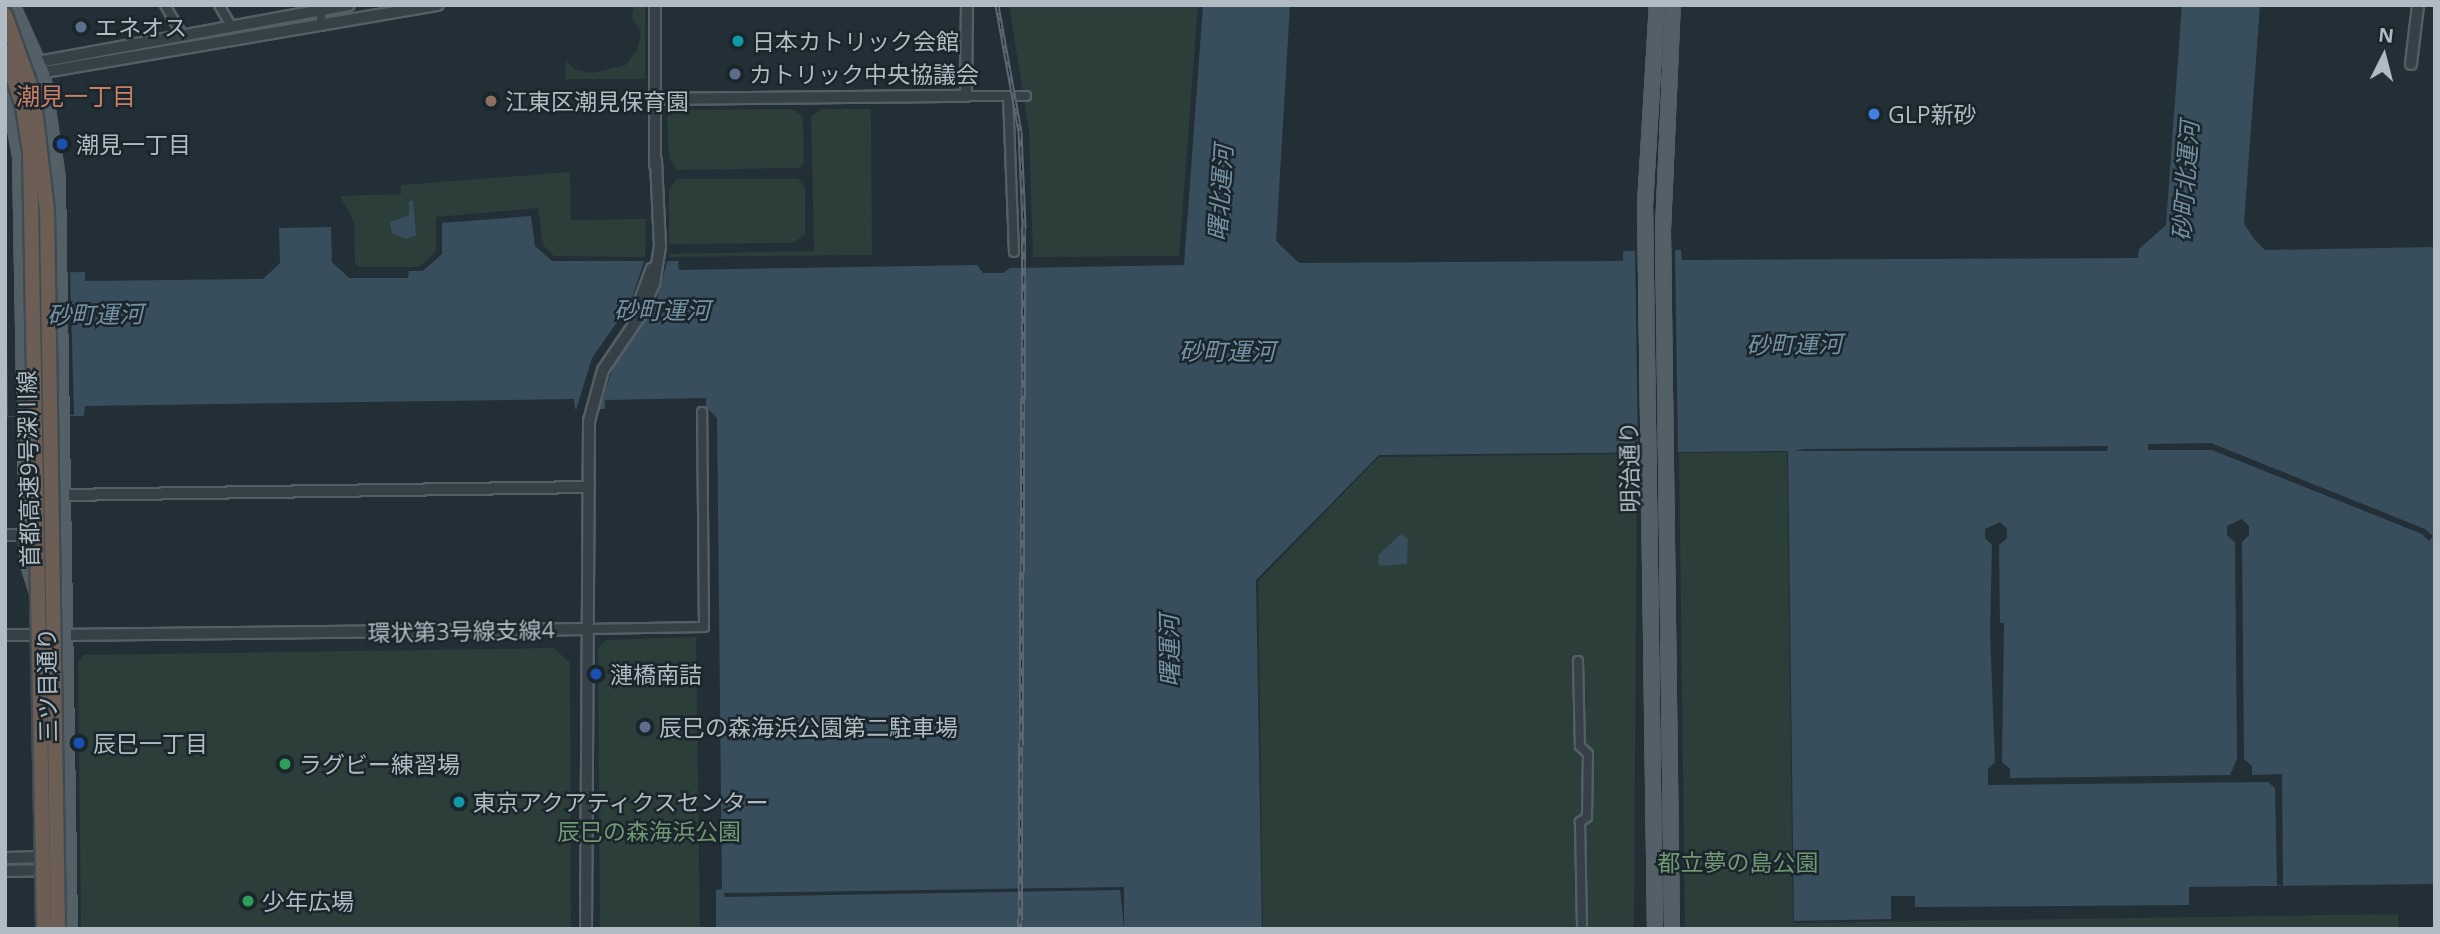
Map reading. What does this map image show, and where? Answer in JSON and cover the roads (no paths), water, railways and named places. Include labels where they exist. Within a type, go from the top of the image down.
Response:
[{"type":"highway","name":"首都高速9号深川線","points":[[5,15],[37,113],[47,211],[56,929]]},
{"type":"highway","name":"首都高速9号深川線","points":[[5,51],[23,107],[30,152],[42,929]]},
{"type":"main road","name":"三ツ目通り","points":[[12,5],[43,74],[56,154],[61,440],[68,635],[70,929]]},
{"type":"main road","name":"明治通り","points":[[1655,929],[1645,205],[1657,5]]},
{"type":"main road","name":"明治通り","points":[[1672,929],[1663,230],[1673,5]]},
{"type":"main road","name":"三ツ目通り","points":[[6,76],[20,156],[25,535],[27,561],[43,635],[56,929]]},
{"type":"main road","points":[[25,535],[36,534],[41,526],[43,471],[47,456],[61,440]]},
{"type":"main road","points":[[42,929],[38,864],[43,635]]},
{"type":"street","points":[[165,5],[182,34]]},
{"type":"street","points":[[219,5],[231,26]]},
{"type":"street","points":[[6,76],[38,60],[319,8],[349,5]]},
{"type":"street","points":[[6,76],[43,74],[438,5]]},
{"type":"street","points":[[655,5],[656,258],[650,295],[608,359],[588,411],[586,629],[704,627],[702,412]]},
{"type":"street","points":[[966,96],[967,5]]},
{"type":"street","points":[[2411,64],[2418,5]]},
{"type":"street","points":[[319,8],[323,25]]},
{"type":"street","points":[[1008,96],[1014,252]]},
{"type":"street","points":[[656,99],[1026,96]]},
{"type":"street","points":[[63,495],[586,487]]},
{"type":"street","points":[[5,535],[25,535]]},
{"type":"street","name":"環状第3号線支線4","points":[[5,635],[586,629],[586,929]]},
{"type":"street","points":[[1578,661],[1580,746],[1588,754],[1587,817],[1580,822],[1582,929]]},
{"type":"street","points":[[5,858],[38,864],[70,863]]},
{"type":"street","points":[[5,871],[38,864]]},
{"type":"water","points":[[1203,5],[1290,5],[1276,241],[1299,263],[1623,261],[1623,251],[1681,250],[1682,260],[2138,258],[2139,249],[2166,225],[2182,5],[2260,5],[2244,224],[2255,240],[2265,250],[2435,247],[2435,884],[2189,887],[2189,905],[1915,907],[1915,896],[1891,896],[1891,919],[1794,921],[1788,451],[1379,455],[1256,580],[1262,929],[716,929],[716,890],[722,889],[717,418],[706,407],[706,398],[605,400],[605,409],[575,409],[574,399],[85,406],[84,416],[7,417],[5,273],[85,272],[85,281],[263,279],[280,263],[279,228],[331,227],[332,262],[349,278],[408,278],[409,271],[423,271],[442,254],[442,223],[531,216],[535,246],[552,261],[678,261],[679,270],[977,265],[983,273],[1003,273],[1010,268],[1184,265]]},
{"type":"water","points":[[413,200],[416,235],[406,239],[392,233],[390,222],[409,215],[409,202]]},
{"type":"water","points":[[1401,534],[1408,539],[1407,564],[1379,566],[1378,555]]},
{"type":"railway","points":[[997,5],[1020,131],[1024,227],[1020,929]]},
{"type":"place","name":"エネオス","points":[[81,27]]},
{"type":"place","name":"日本カトリック会館","points":[[738,41]]},
{"type":"place","name":"カトリック中央協議会","points":[[735,74]]},
{"type":"place","name":"江東区潮見保育園","points":[[491,101]]},
{"type":"place","name":"GLP新砂","points":[[1874,114]]},
{"type":"place","name":"潮見一丁目","points":[[62,144]]},
{"type":"place","name":"漣橋南詰","points":[[596,674]]},
{"type":"place","name":"辰巳の森海浜公園第二駐車場","points":[[645,727]]},
{"type":"place","name":"辰巳一丁目","points":[[79,743]]},
{"type":"place","name":"ラグビー練習場","points":[[285,764]]},
{"type":"place","name":"東京アクアティクスセンター","points":[[459,802]]},
{"type":"place","name":"少年広場","points":[[248,901]]},
{"type":"district","name":"潮見一丁目","points":[[76,96]]},
{"type":"water label","name":"砂町北運河","points":[[2185,181]]},
{"type":"water label","name":"曙北運河","points":[[1220,193]]},
{"type":"water label","name":"砂町運河","points":[[662,310]]},
{"type":"water label","name":"砂町運河","points":[[95,314]]},
{"type":"water label","name":"砂町運河","points":[[1794,344]]},
{"type":"water label","name":"砂町運河","points":[[1227,351]]},
{"type":"water label","name":"曙運河","points":[[1169,651]]},
{"type":"park label","name":"辰巳の森海浜公園","points":[[649,831]]},
{"type":"park label","name":"都立夢の島公園","points":[[1738,862]]}]
